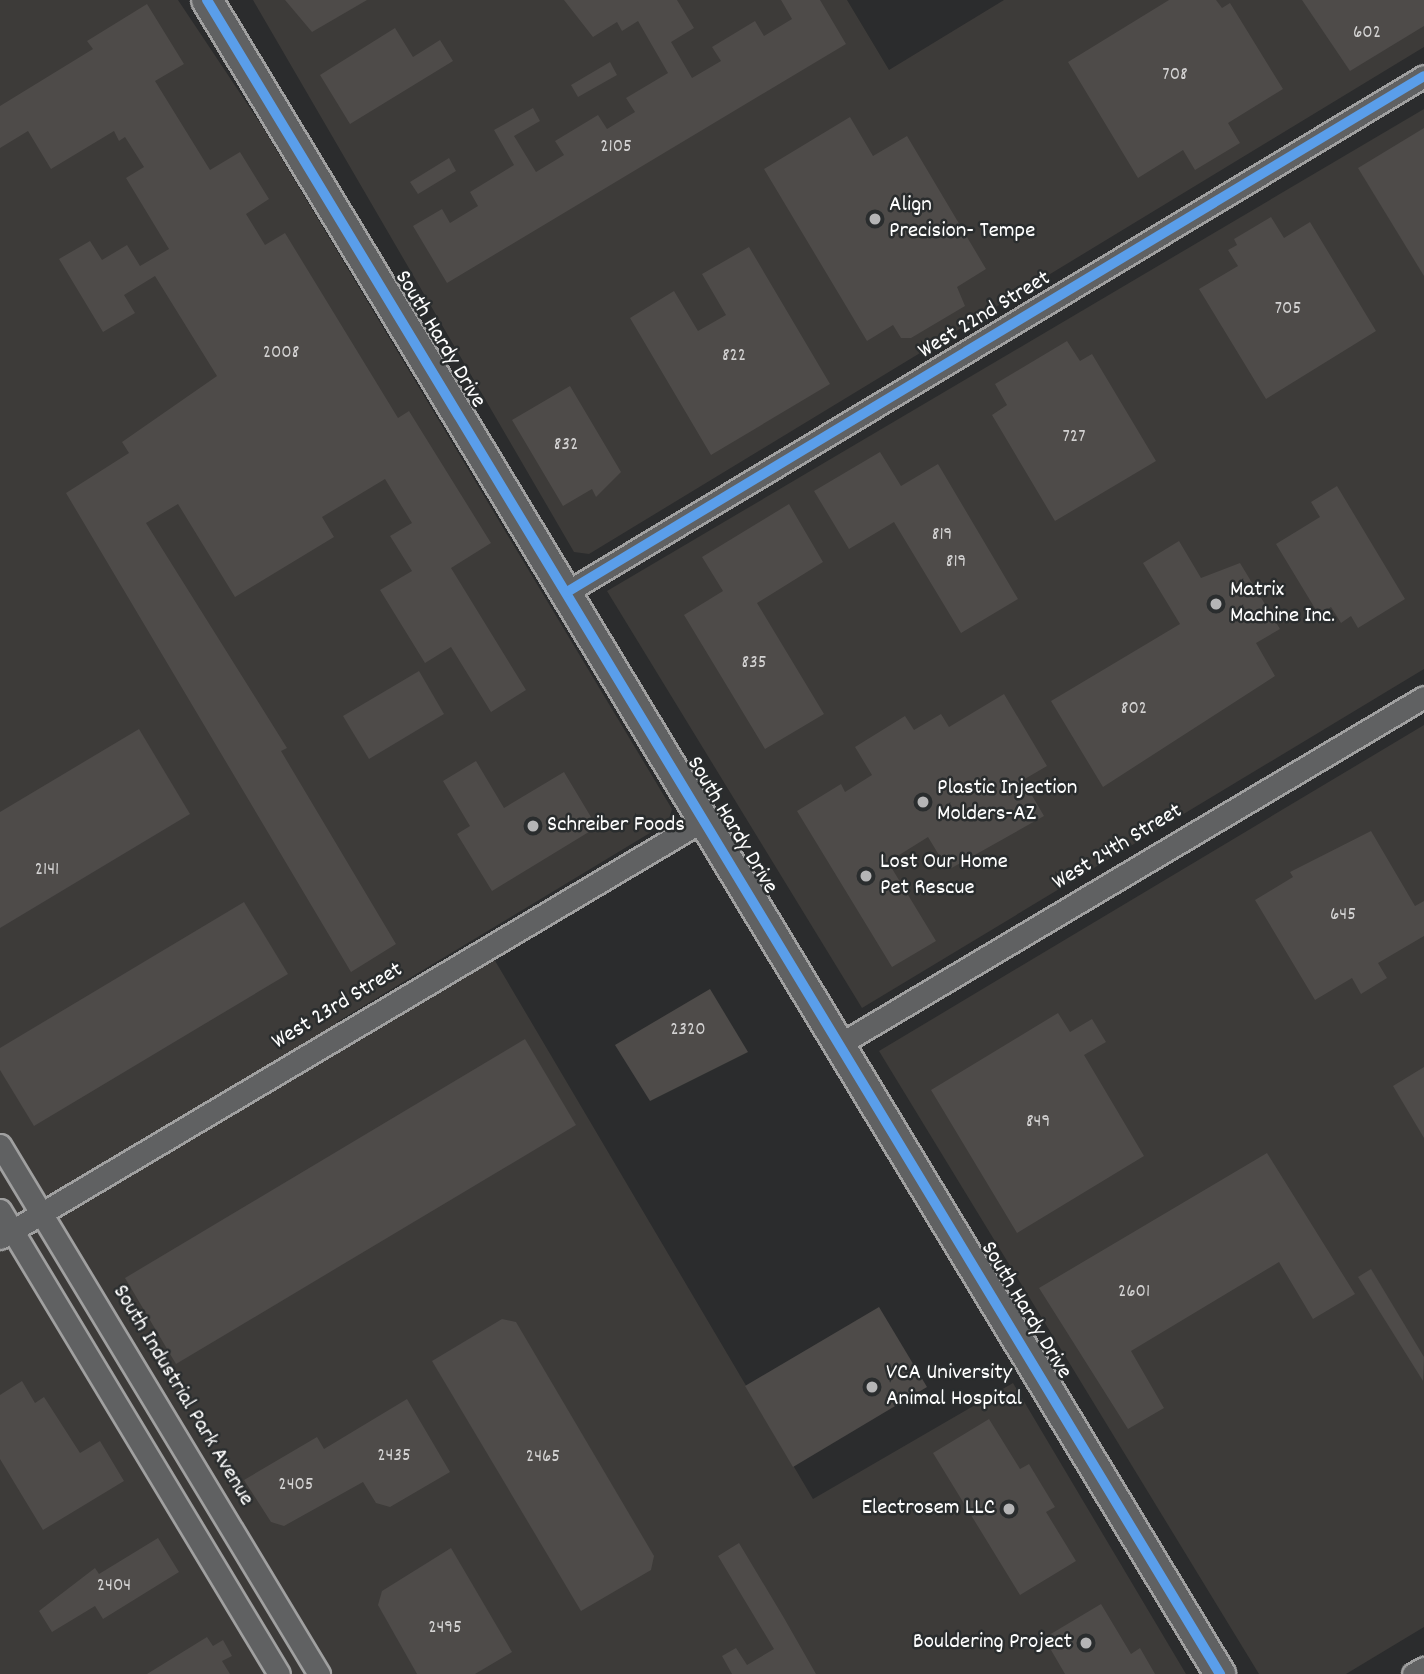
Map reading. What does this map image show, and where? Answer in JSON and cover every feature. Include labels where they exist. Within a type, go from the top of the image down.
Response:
[{"type":"street","name":"South Hardy Drive","points":[[207,0],[1220,1674]]},
{"type":"street","name":"West 22nd Street","points":[[567,592],[1424,76]]},
{"type":"street","name":"West 24th Street","points":[[840,1044],[1424,697]]},
{"type":"street","name":"West 23rd Street","points":[[6,1234],[702,821]]},
{"type":"street","name":"South Industrial Park Avenue","points":[[0,1145],[318,1674]]},
{"type":"street","points":[[0,1210],[6,1234],[279,1674]]},
{"type":"street","points":[[1413,1674],[1424,1668]]},
{"type":"shaded area","points":[[0,0],[178,0],[262,126],[672,809],[668,822],[337,1022],[352,1045],[494,959],[813,1499],[1013,1383],[1186,1674],[0,1674]]},
{"type":"shaded area","points":[[253,0],[847,0],[889,70],[1004,0],[1424,0],[1424,47],[589,554],[574,552]]},
{"type":"shaded area","points":[[1424,109],[1424,669],[862,1008],[607,591]]},
{"type":"shaded area","points":[[1424,725],[1424,1627],[1346,1674],[1259,1674],[879,1051]]},
{"type":"building","points":[[285,0],[367,0],[312,32]]},
{"type":"building","points":[[564,0],[677,0],[694,28],[671,42],[692,78],[721,61],[712,47],[755,21],[764,36],[792,19],[781,0],[820,0],[846,44],[447,283],[413,226],[442,209],[450,223],[478,206],[470,192],[514,165],[494,130],[533,108],[540,121],[514,136],[536,172],[564,155],[555,141],[598,115],[607,129],[635,112],[626,98],[668,73],[638,21],[622,31],[617,22],[593,37]]},
{"type":"building","points":[[1169,0],[1216,0],[1222,8],[1230,3],[1283,89],[1228,123],[1240,143],[1195,170],[1183,150],[1138,178],[1068,62]]},
{"type":"building","points":[[1302,0],[1424,0],[1424,26],[1350,71]]},
{"type":"building","points":[[147,4],[184,64],[155,81],[210,170],[240,152],[269,199],[246,214],[265,245],[285,233],[398,418],[409,411],[491,543],[451,568],[526,690],[491,712],[451,647],[425,663],[380,590],[412,571],[390,536],[412,523],[385,479],[322,517],[334,537],[235,597],[178,504],[146,523],[287,748],[281,751],[396,944],[351,972],[66,493],[129,453],[122,442],[217,376],[155,276],[124,295],[135,313],[103,332],[59,259],[90,241],[102,260],[127,245],[140,266],[169,249],[126,178],[144,167],[125,137],[119,141],[114,131],[51,169],[28,131],[0,148],[0,106],[93,49],[87,41]]},
{"type":"building","points":[[395,28],[413,57],[440,40],[453,61],[350,124],[320,75]]},
{"type":"building","points":[[610,62],[617,75],[578,97],[571,85]]},
{"type":"building","name":"Align Precision- Tempe","points":[[850,117],[873,156],[907,136],[986,269],[957,287],[965,306],[911,338],[901,338],[893,325],[867,341],[764,169]]},
{"type":"building","points":[[1424,128],[1424,276],[1358,168]]},
{"type":"building","points":[[449,158],[456,171],[418,194],[410,182]]},
{"type":"building","points":[[1271,217],[1284,238],[1310,222],[1376,331],[1266,399],[1199,289],[1238,266],[1228,250],[1237,245],[1234,239]]},
{"type":"building","points":[[749,247],[830,384],[711,455],[630,318],[674,291],[698,331],[726,315],[702,274]]},
{"type":"building","points":[[1067,341],[1080,361],[1092,354],[1156,461],[1055,521],[992,415],[1007,405],[995,384]]},
{"type":"building","points":[[570,386],[621,472],[596,497],[592,489],[563,506],[512,420]]},
{"type":"building","points":[[880,452],[901,486],[938,464],[1018,599],[961,633],[894,522],[849,549],[814,491]]},
{"type":"building","points":[[1337,486],[1405,599],[1358,628],[1351,616],[1341,623],[1331,607],[1319,615],[1276,544],[1320,517],[1311,502]]},
{"type":"building","points":[[789,504],[823,562],[757,603],[824,714],[765,749],[684,615],[723,591],[702,557]]},
{"type":"building","points":[[1179,541],[1201,578],[1240,563],[1280,629],[1256,643],[1275,676],[1103,787],[1051,701],[1180,624],[1143,563]]},
{"type":"building","points":[[419,671],[444,714],[369,759],[343,716]]},
{"type":"building","points":[[1004,694],[1047,766],[1023,780],[1044,816],[948,870],[928,837],[888,862],[936,941],[892,967],[797,811],[841,784],[845,792],[872,775],[855,747],[905,716],[914,730],[941,714],[949,727]]},
{"type":"building","points":[[139,729],[190,814],[0,928],[0,812]]},
{"type":"building","name":"Schreiber Foods","points":[[476,761],[504,808],[564,772],[597,827],[492,891],[457,834],[470,826],[443,781]]},
{"type":"building","points":[[1371,831],[1415,906],[1424,901],[1424,936],[1378,963],[1387,978],[1361,994],[1352,978],[1315,1000],[1255,900],[1293,877],[1290,872]]},
{"type":"building","points":[[244,902],[288,974],[34,1126],[0,1070],[0,1048]]},
{"type":"building","points":[[710,989],[748,1052],[650,1101],[615,1045]]},
{"type":"building","points":[[1058,1013],[1070,1032],[1092,1019],[1106,1042],[1084,1055],[1144,1156],[1017,1233],[931,1090]]},
{"type":"building","points":[[525,1039],[576,1125],[176,1364],[125,1278]]},
{"type":"building","points":[[1424,1067],[1424,1138],[1393,1086]]},
{"type":"building","points":[[1267,1153],[1355,1294],[1313,1319],[1279,1262],[1131,1351],[1164,1408],[1128,1429],[1039,1288]]},
{"type":"building","points":[[1371,1269],[1424,1357],[1423,1381],[1358,1277]]},
{"type":"building","name":"VCA University Animal Hospital","points":[[879,1307],[927,1387],[793,1467],[745,1386]]},
{"type":"building","points":[[502,1319],[516,1322],[654,1556],[651,1570],[581,1611],[432,1361]]},
{"type":"building","points":[[22,1381],[35,1403],[44,1397],[80,1453],[100,1441],[124,1481],[43,1530],[0,1459],[0,1395]]},
{"type":"building","points":[[407,1399],[450,1472],[390,1507],[376,1503],[363,1482],[284,1526],[271,1522],[244,1480],[317,1437],[324,1449]]},
{"type":"building","name":"Electrosem LLC","points":[[989,1419],[1020,1469],[1029,1464],[1055,1507],[1046,1512],[1076,1561],[1020,1595],[933,1453]]},
{"type":"building","points":[[158,1538],[179,1572],[103,1619],[95,1606],[52,1632],[39,1611],[95,1568],[99,1574]]},
{"type":"building","points":[[739,1543],[816,1674],[732,1674],[722,1656],[736,1648],[747,1665],[774,1649],[718,1556]]},
{"type":"building","points":[[451,1548],[512,1652],[475,1674],[417,1674],[378,1605],[382,1591]]},
{"type":"building","name":"Bouldering Project","points":[[1101,1604],[1131,1654],[1140,1648],[1155,1674],[1065,1674],[1044,1638]]},
{"type":"building","points":[[207,1637],[213,1646],[223,1640],[232,1656],[222,1661],[230,1674],[147,1674]]},
{"type":"cycle path","points":[[207,0],[1220,1674]]},
{"type":"cycle path","points":[[567,592],[1424,76]]},
{"type":"place","name":"Align Precision- Tempe","points":[[875,219]]},
{"type":"place","name":"Matrix Machine Inc.","points":[[1216,604]]},
{"type":"place","name":"Plastic Injection Molders-AZ","points":[[923,802]]},
{"type":"place","name":"Schreiber Foods","points":[[533,826]]},
{"type":"place","name":"Lost Our Home Pet Rescue","points":[[866,876]]},
{"type":"place","name":"VCA University Animal Hospital","points":[[872,1387]]},
{"type":"place","name":"Electrosem LLC","points":[[1009,1509]]},
{"type":"place","name":"Bouldering Project","points":[[1086,1643]]}]
